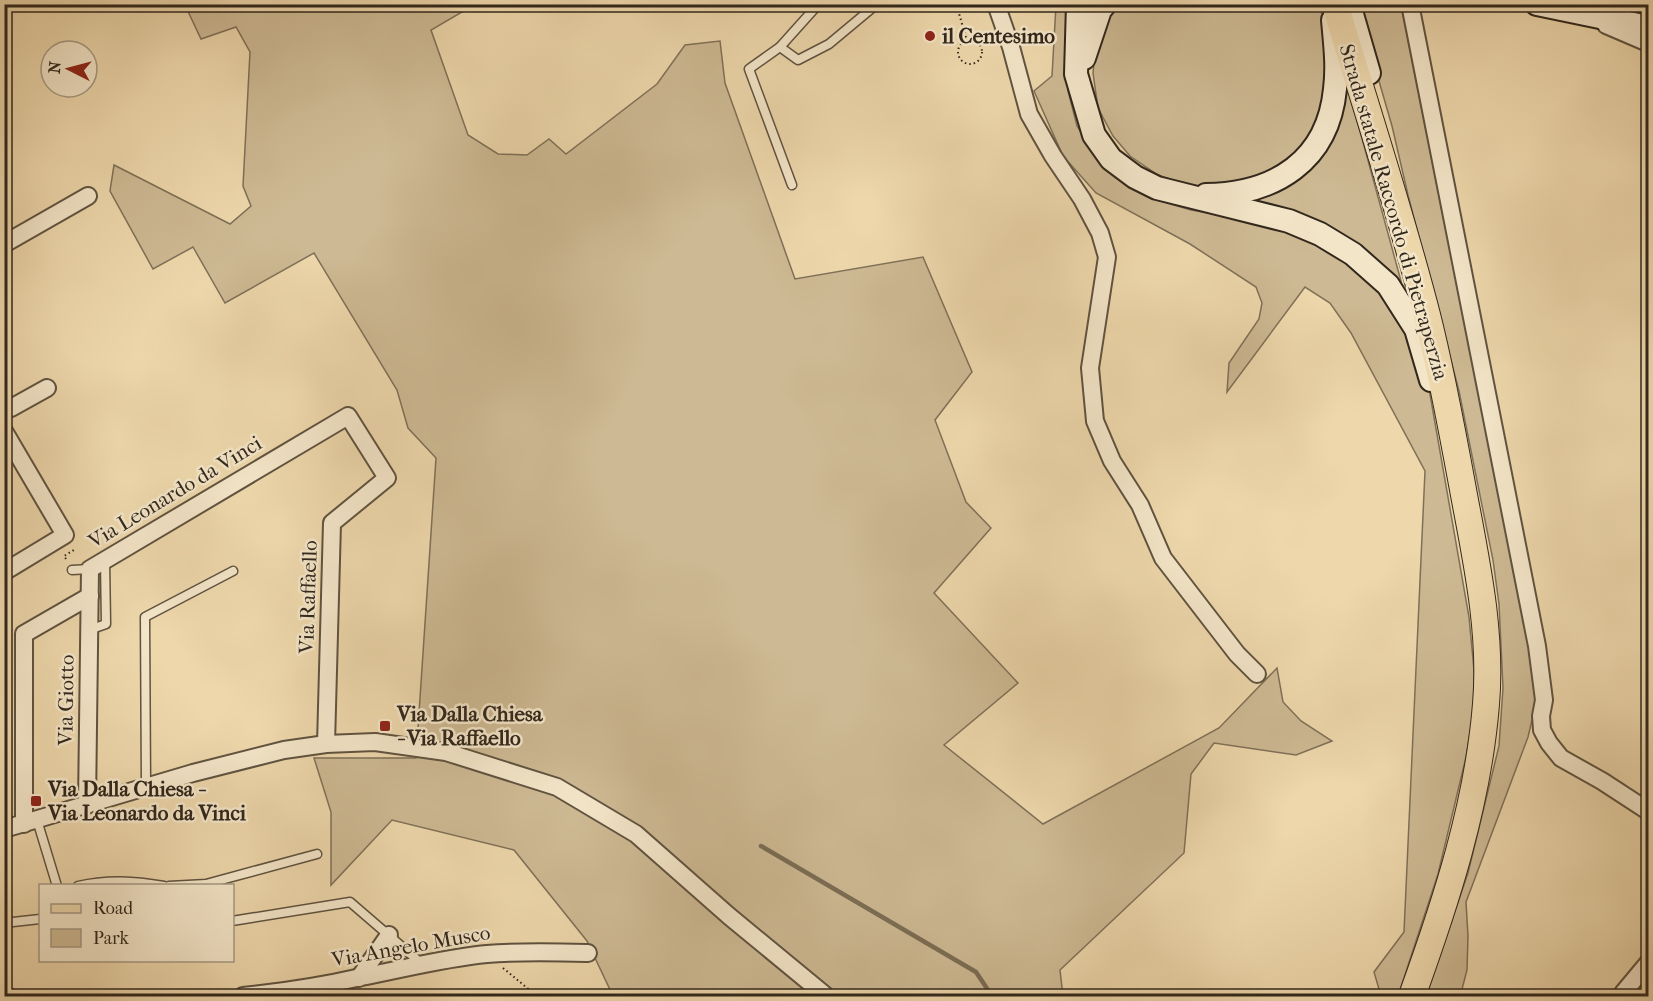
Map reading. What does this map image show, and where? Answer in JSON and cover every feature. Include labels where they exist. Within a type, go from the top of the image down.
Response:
[{"type":"main road","points":[[1079,86],[1085,51],[1100,10],[1105,4]]},
{"type":"main road","points":[[1181,195],[1237,192],[1274,182],[1302,162],[1317,146],[1328,125],[1335,90],[1333,4]]},
{"type":"main road","name":"Strada statale Raccordo di Pietraperzia","points":[[1333,4],[1427,315],[1447,404],[1472,536],[1488,652],[1486,704],[1478,765],[1455,868],[1414,989]]},
{"type":"main road","points":[[1349,4],[1382,116],[1388,183]]},
{"type":"main road","points":[[1079,5],[1076,74],[1094,135],[1111,159],[1157,188],[1289,221],[1320,234],[1353,254],[1388,285],[1416,329],[1433,387],[1471,582],[1484,612]]},
{"type":"main road","points":[[1551,5],[1581,14],[1648,27]]},
{"type":"street","points":[[996,4],[1011,47],[1029,114],[1053,156],[1082,199],[1100,233],[1107,257],[1090,368],[1095,421],[1112,461],[1140,505],[1163,558],[1237,654],[1257,674]]},
{"type":"street","points":[[1410,4],[1537,646],[1544,700],[1541,716],[1542,730],[1561,758],[1648,811]]},
{"type":"street","points":[[1581,14],[1648,43]]},
{"type":"street","points":[[4,244],[87,196]]},
{"type":"street","points":[[7,406],[47,388]]},
{"type":"street","name":"Via Leonardo da Vinci","points":[[90,596],[90,569],[348,416]]},
{"type":"street","name":"Via Raffaello","points":[[326,744],[332,523],[387,478],[348,416]]},
{"type":"street","points":[[4,431],[65,536],[4,572]]},
{"type":"street","points":[[31,822],[24,634],[90,596]]},
{"type":"street","name":"Via Giotto","points":[[87,805],[90,596]]},
{"type":"street","points":[[4,829],[254,756],[326,744],[375,742],[446,752],[557,787],[636,834],[729,916],[826,996]]},
{"type":"street","points":[[359,978],[389,935]]},
{"type":"street","name":"Via Angelo Musco","points":[[243,996],[272,995],[422,964],[485,954],[532,951],[588,953]]},
{"type":"street","points":[[1623,993],[1648,963]]},
{"type":"lane","points":[[780,47],[798,60],[829,44],[877,4]]},
{"type":"lane","points":[[792,185],[749,69],[780,47],[815,8]]},
{"type":"lane","points":[[89,630],[106,624],[105,559]]},
{"type":"lane","points":[[72,570],[90,569]]},
{"type":"lane","points":[[146,786],[145,617],[233,571]]},
{"type":"lane","points":[[31,822],[57,884]]},
{"type":"lane","points":[[206,884],[317,854]]},
{"type":"lane","points":[[83,884],[98,881],[135,881],[159,884]]},
{"type":"lane","points":[[234,921],[350,902],[422,964]]},
{"type":"lane","points":[[4,923],[39,919]]},
{"type":"path","points":[[958,10],[967,41]]},
{"type":"path","points":[[967,41],[975,41],[981,51],[981,56],[973,63],[964,62],[959,56],[960,45],[967,41]]},
{"type":"path","points":[[65,536],[74,550],[64,556],[72,570]]},
{"type":"path","points":[[485,954],[532,992],[554,996]]},
{"type":"path","points":[[4,986],[35,996]]},
{"type":"green space","points":[[185,5],[474,5],[431,30],[468,135],[498,154],[527,155],[549,139],[566,154],[657,84],[685,45],[720,41],[725,83],[795,279],[923,257],[972,372],[935,420],[966,502],[991,528],[934,593],[1018,683],[944,745],[1043,824],[1219,728],[1277,668],[1283,702],[1301,721],[1332,741],[1296,755],[1214,743],[1191,774],[1184,853],[1060,970],[1063,996],[613,996],[587,941],[514,850],[392,820],[331,885],[331,812],[314,758],[416,758],[436,458],[408,428],[397,390],[314,253],[225,303],[193,247],[153,269],[110,191],[114,165],[230,224],[251,206],[243,186],[250,52],[236,27],[201,39]]},
{"type":"green space","points":[[1056,5],[1071,5],[1066,56],[1068,91],[1077,126],[1093,151],[1119,178],[1150,198],[1191,210],[1257,221],[1292,230],[1363,273],[1391,303],[1411,333],[1428,383],[1469,617],[1474,670],[1474,708],[1466,757],[1438,874],[1398,996],[1381,996],[1374,972],[1404,932],[1425,471],[1351,333],[1330,303],[1305,287],[1227,392],[1229,363],[1259,319],[1262,303],[1256,287],[1190,244],[1096,193],[1063,156],[1034,91],[1052,76]]},
{"type":"green space","points":[[1117,5],[1319,5],[1329,53],[1321,123],[1291,164],[1228,187],[1191,186],[1158,175],[1130,156],[1113,136],[1098,108],[1093,73],[1096,42],[1106,19]]},
{"type":"green space","points":[[1357,5],[1401,5],[1535,677],[1536,703],[1528,737],[1466,902],[1467,970],[1461,993],[1458,996],[1426,996],[1468,873],[1499,746],[1503,688],[1499,604],[1493,560],[1459,391],[1392,126]]},
{"type":"green space","points":[[1349,91],[1401,281],[1242,202],[1275,189]]},
{"type":"waterway","points":[[761,846],[976,972],[992,996]]},
{"type":"place","name":"il Centesimo","points":[[930,36]]},
{"type":"place","name":"Via Dalla Chiesa - Via Raffaello","points":[[385,726]]},
{"type":"place","name":"Via Dalla Chiesa - Via Leonardo da Vinci","points":[[36,801]]}]
